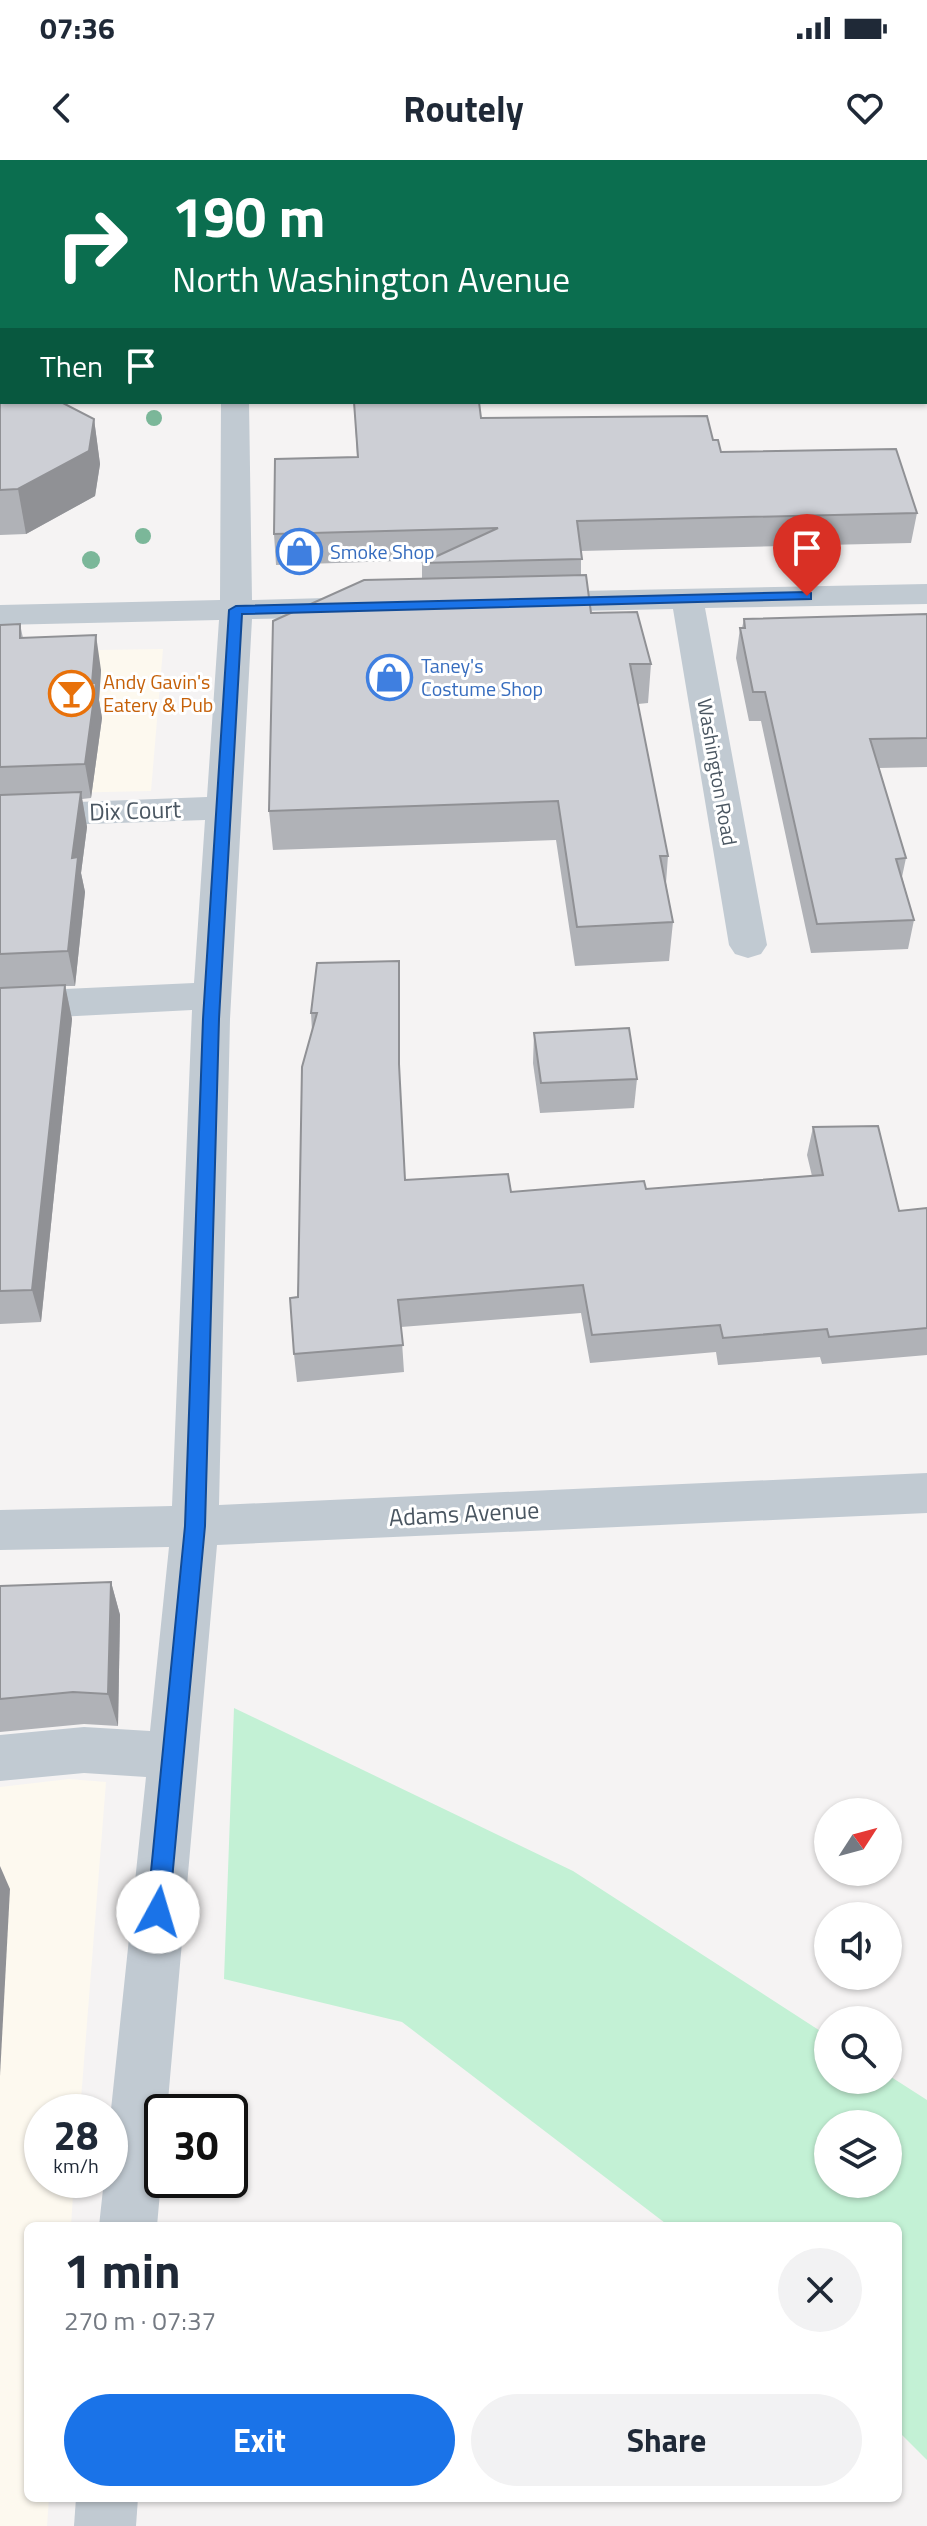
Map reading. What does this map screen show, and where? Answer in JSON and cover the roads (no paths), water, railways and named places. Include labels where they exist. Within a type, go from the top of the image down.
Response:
[{"type":"street","points":[[128,2222],[195,1526],[214,995],[236,610],[235,404]]},
{"type":"street","points":[[500,603],[927,594]]},
{"type":"street","name":"Washington Road","points":[[687,598],[748,945]]},
{"type":"street","points":[[0,615],[391,606]]},
{"type":"street","name":"Dix Court","points":[[0,816],[223,808]]},
{"type":"street","points":[[0,1006],[214,995]]},
{"type":"street","name":"Adams Avenue","points":[[0,1530],[195,1526],[927,1493]]},
{"type":"street","points":[[0,1758],[84,1750],[173,1755]]},
{"type":"street","points":[[105,2526],[107,2502]]},
{"type":"place","name":"Smoke Shop","points":[[299,552]]},
{"type":"place","name":"Taney's Costume Shop","points":[[390,677]]},
{"type":"place","name":"Andy Gavin's Eatery & Pub","points":[[72,693]]}]
